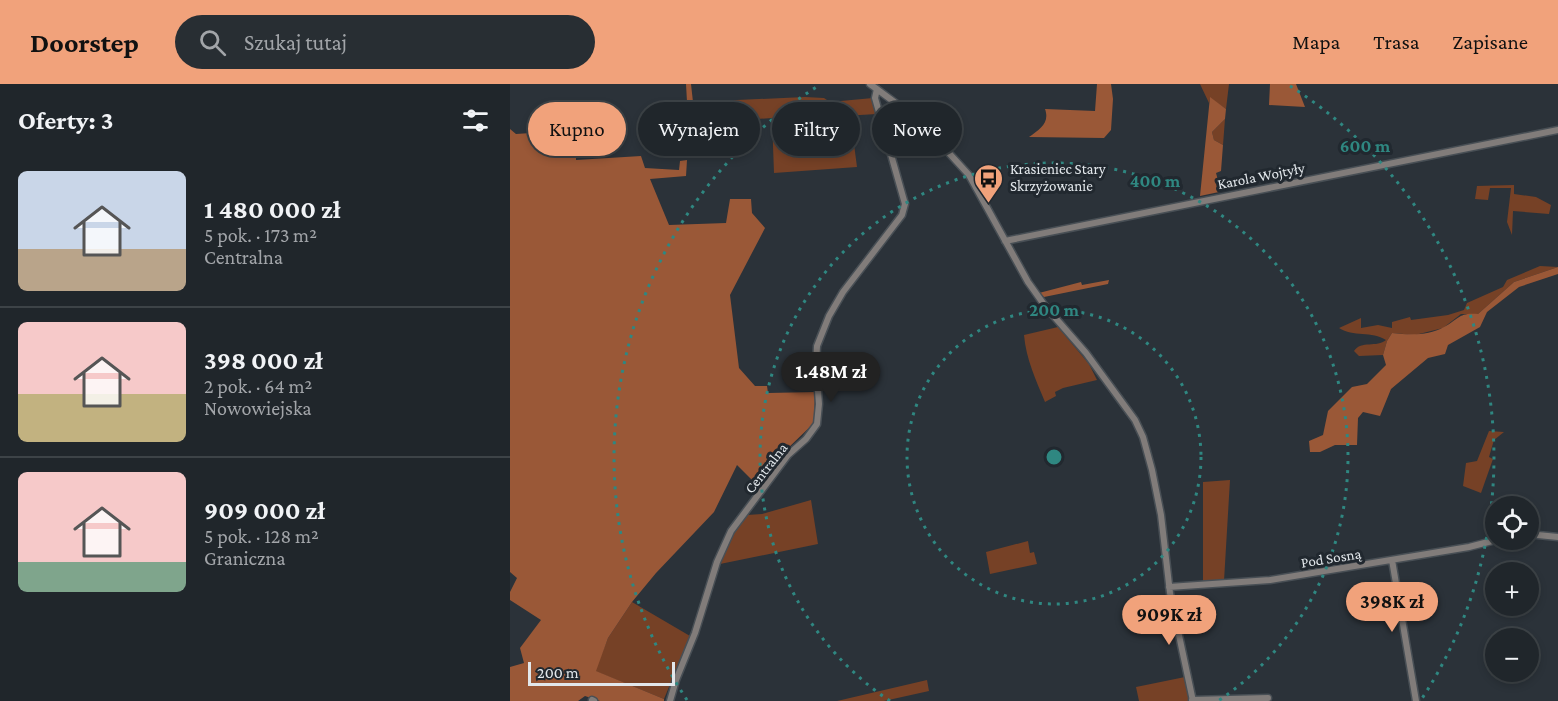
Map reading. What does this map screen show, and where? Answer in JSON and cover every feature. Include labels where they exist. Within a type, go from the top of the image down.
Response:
[{"type":"street","points":[[870,84],[897,104],[969,175],[1028,282],[1045,306],[1086,353],[1135,420],[1143,437],[1161,515],[1169,587],[1193,700],[1268,698]]},
{"type":"street","name":"Centralna","points":[[670,701],[695,633],[717,562],[731,531],[788,455],[806,439],[817,424],[818,345],[829,316],[843,292],[902,215],[905,204],[875,98],[877,89]]},
{"type":"street","name":"Karola Wojtyły","points":[[1005,241],[1558,130]]},
{"type":"street","points":[[1539,535],[1558,537]]},
{"type":"street","name":"Pod Sosną","points":[[1169,587],[1270,580],[1469,548],[1485,543]]},
{"type":"street","points":[[1392,560],[1416,701]]},
{"type":"shaded area","points":[[686,84],[691,84],[693,102],[687,102]]},
{"type":"shaded area","points":[[1097,84],[1111,84],[1113,99],[1111,130],[1104,138],[1029,137],[1045,122],[1045,109],[1095,111]]},
{"type":"shaded area","points":[[1200,84],[1229,84],[1226,109],[1210,98],[1209,103]]},
{"type":"shaded area","points":[[1270,84],[1296,84],[1305,107],[1269,105]]},
{"type":"shaded area","points":[[805,97],[824,98],[830,102],[772,102],[772,118],[760,119],[760,102],[693,102]]},
{"type":"shaded area","points":[[1210,97],[1226,109],[1225,119],[1212,132],[1214,140],[1223,145],[1221,171],[1216,173],[1219,192],[1200,196]]},
{"type":"shaded area","points":[[873,98],[872,114],[860,115],[860,102],[830,102]]},
{"type":"shaded area","points":[[1225,119],[1223,145],[1214,140],[1212,132]]},
{"type":"shaded area","points":[[510,129],[516,134],[528,133],[528,156],[576,156],[576,160],[641,156],[645,168],[679,170],[680,161],[687,160],[686,176],[650,179],[669,225],[726,223],[730,199],[751,199],[752,213],[765,228],[730,295],[739,368],[755,386],[767,386],[768,393],[815,392],[814,423],[786,450],[760,488],[737,465],[714,512],[656,573],[632,602],[608,638],[596,671],[664,699],[664,701],[600,701],[585,696],[578,701],[510,701],[510,667],[524,663],[520,648],[541,620],[510,600],[510,592],[517,578],[510,572]]},
{"type":"shaded area","points":[[773,156],[856,156],[857,167],[774,173]]},
{"type":"shaded area","points":[[1514,185],[1514,194],[1536,197],[1551,205],[1549,214],[1513,211],[1512,235],[1507,222],[1511,188],[1490,188],[1488,200],[1475,199],[1477,186]]},
{"type":"shaded area","points":[[1540,266],[1558,267],[1514,282],[1478,314],[1461,314],[1443,328],[1415,335],[1392,333],[1383,355],[1359,356],[1354,351],[1361,346],[1378,344],[1386,340],[1339,328],[1361,318],[1361,328],[1378,325],[1392,328],[1392,322],[1410,317],[1411,320],[1448,315],[1464,310],[1467,303],[1503,287],[1507,280]]},
{"type":"shaded area","points":[[1558,267],[1558,274],[1519,287],[1487,312],[1480,327],[1448,345],[1445,354],[1428,358],[1391,389],[1380,416],[1363,412],[1358,418],[1357,445],[1335,445],[1320,452],[1310,452],[1309,441],[1323,435],[1328,411],[1352,387],[1367,384],[1386,365],[1383,355],[1392,333],[1432,332],[1463,315],[1478,314],[1514,282]]},
{"type":"shaded area","points":[[1109,280],[1108,284],[1044,297],[1039,293],[1081,282],[1082,285]]},
{"type":"shaded area","points":[[1058,327],[1089,364],[1097,380],[1063,388],[1055,392],[1056,396],[1045,402],[1029,361],[1024,335]]},
{"type":"shaded area","points":[[1489,431],[1504,432],[1494,440],[1489,457],[1493,459],[1481,493],[1463,486],[1466,463],[1477,461]]},
{"type":"shaded area","points":[[1230,480],[1224,581],[1203,582],[1203,482]]},
{"type":"shaded area","points":[[811,500],[818,544],[720,564],[732,535],[747,515],[762,514]]},
{"type":"shaded area","points":[[1028,541],[1030,553],[1034,552],[1037,564],[990,574],[986,552]]},
{"type":"shaded area","points":[[632,602],[690,636],[664,699],[595,671],[608,638]]},
{"type":"shaded area","points":[[1185,677],[1190,701],[1139,701],[1136,687]]},
{"type":"shaded area","points":[[927,680],[929,691],[884,701],[837,701]]},
{"type":"place","name":"Krasieniec Stary Skrzyżowanie","points":[[989,204]]}]
